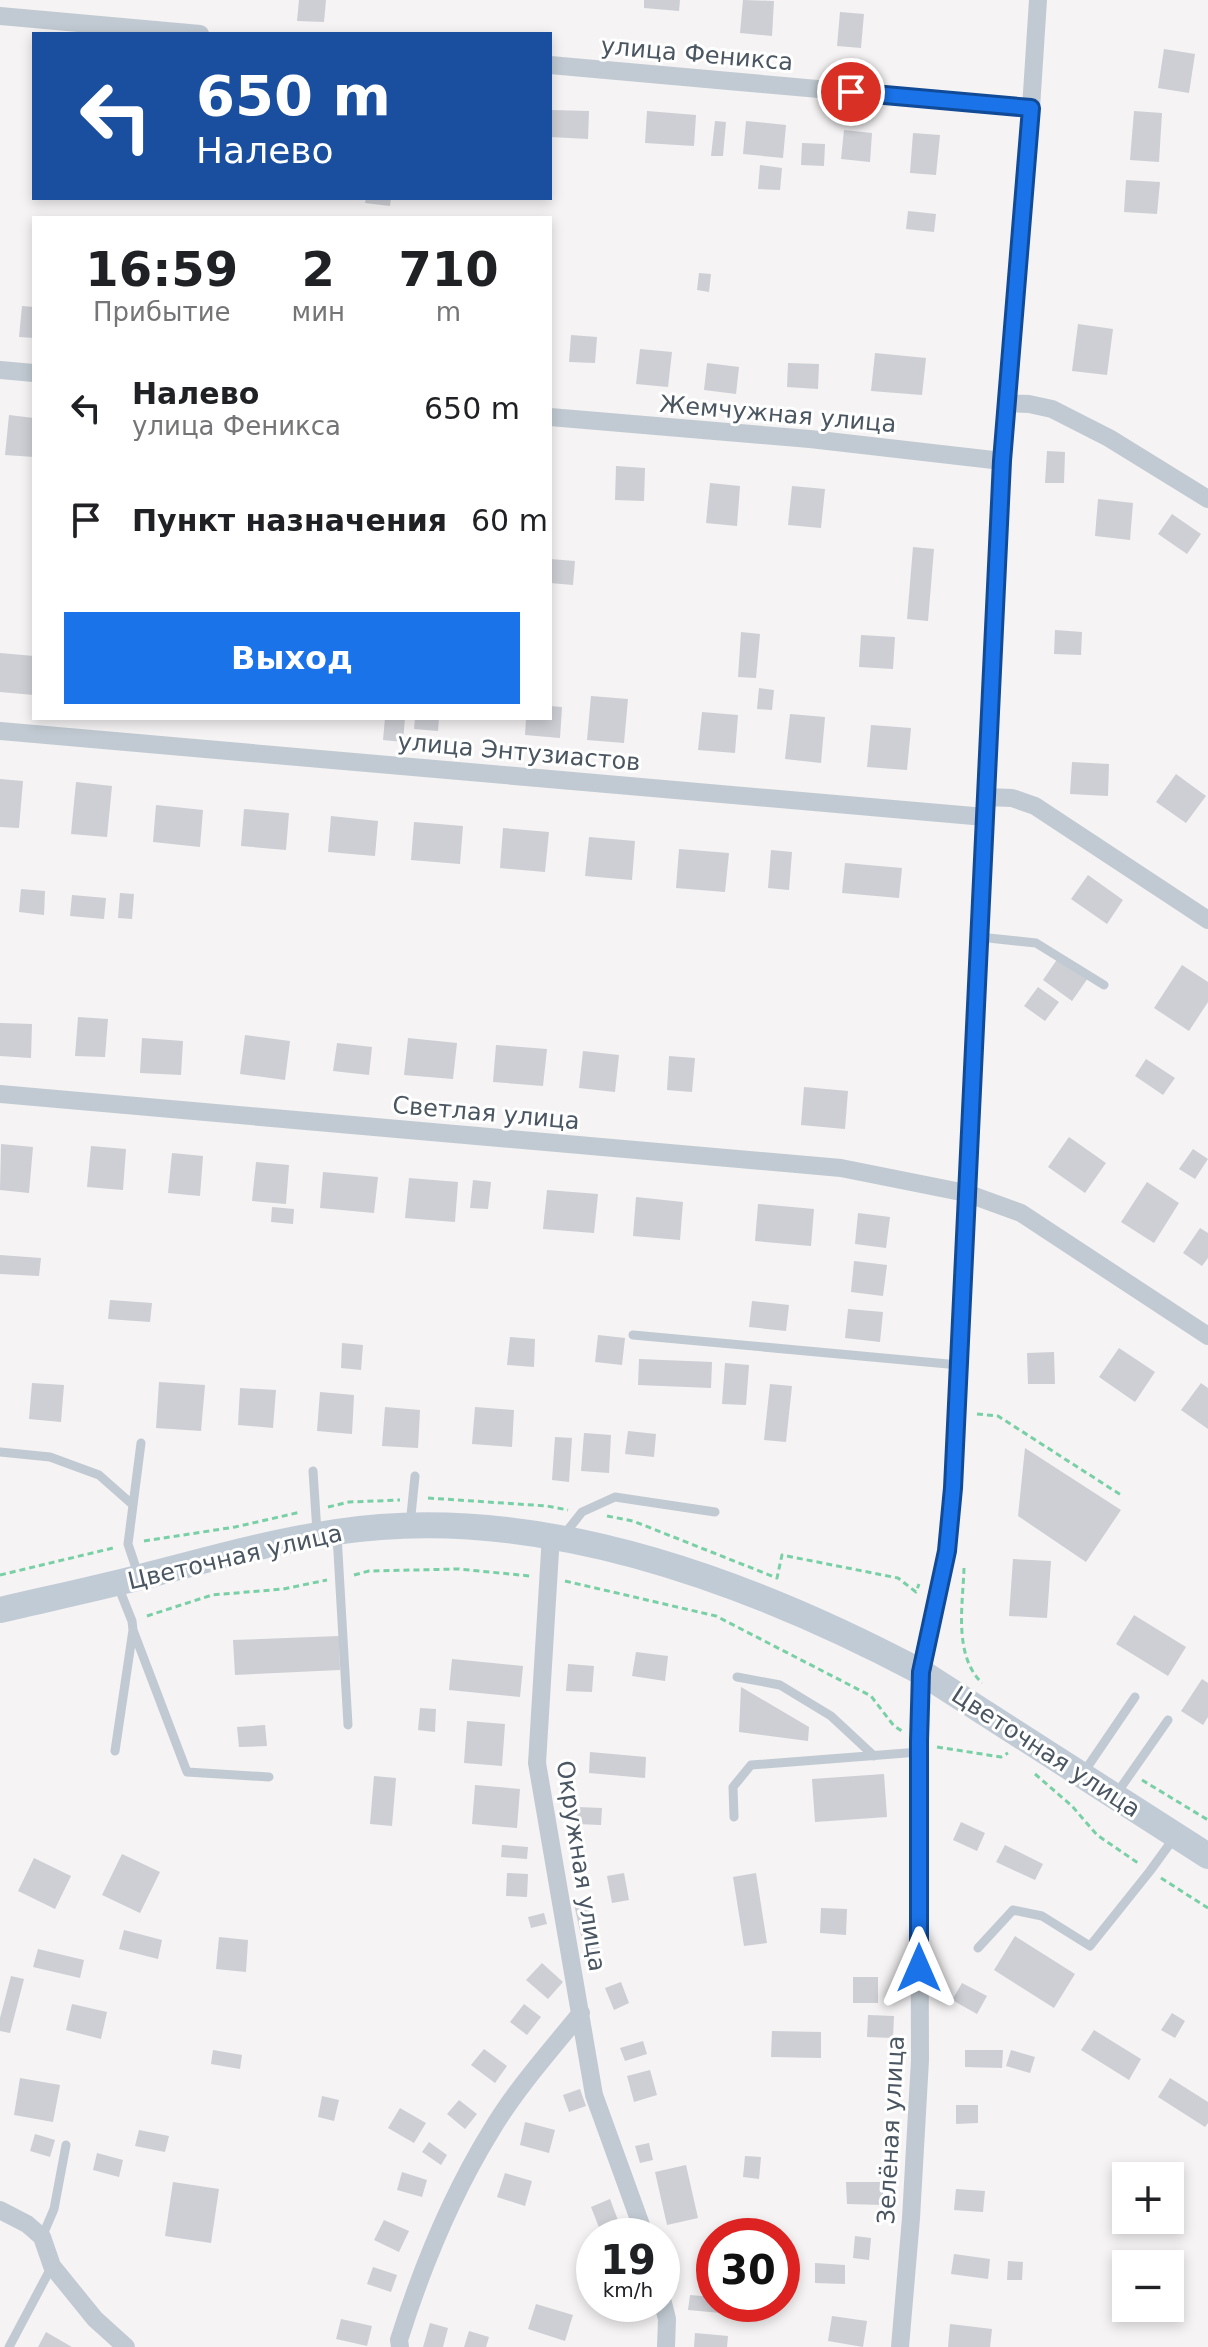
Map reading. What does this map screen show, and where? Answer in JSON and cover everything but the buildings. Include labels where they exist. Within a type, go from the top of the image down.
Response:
[{"type":"main road","name":"Цветочная улица","points":[[0,1610],[246,1550],[327,1534],[410,1526],[493,1528],[557,1536],[669,1564],[776,1603],[881,1651],[921,1672],[1208,1856]]},
{"type":"street","name":"Зелёная улица","points":[[900,2347],[920,2060],[921,1672],[947,1551],[959,1365],[1002,461],[1038,0]]},
{"type":"street","points":[[0,16],[178,32]]},
{"type":"street","name":"улица Феникса","points":[[552,65],[1031,108]]},
{"type":"street","points":[[0,370],[32,373]]},
{"type":"street","points":[[1007,403],[1052,409],[1109,438],[1208,499]]},
{"type":"street","name":"Жемчужная улица","points":[[552,417],[810,439],[1002,461]]},
{"type":"street","name":"улица Энтузиастов","points":[[0,731],[985,817]]},
{"type":"street","points":[[986,797],[1012,798],[1035,806],[1208,920]]},
{"type":"street","name":"Светлая улица","points":[[0,1094],[841,1168],[966,1193],[1021,1213],[1208,1336]]},
{"type":"street","name":"Окружная улица","points":[[557,1536],[549,1578],[537,1763],[594,2095],[638,2218]]},
{"type":"street","points":[[400,2347],[399,2340],[415,2289],[458,2187],[501,2115],[581,2013]]},
{"type":"street","points":[[0,2210],[27,2224],[42,2237],[52,2266],[95,2319],[126,2347]]},
{"type":"street","points":[[666,2347],[667,2322]]},
{"type":"lane","points":[[979,937],[1036,943],[1104,985]]},
{"type":"lane","points":[[633,1335],[959,1365]]},
{"type":"lane","points":[[115,1751],[132,1626],[128,1544],[141,1443]]},
{"type":"lane","points":[[0,1452],[50,1457],[99,1475],[133,1505]]},
{"type":"lane","points":[[313,1471],[339,1578],[348,1725]]},
{"type":"lane","points":[[410,1526],[415,1476]]},
{"type":"lane","points":[[557,1536],[582,1512],[615,1497],[715,1512]]},
{"type":"lane","points":[[132,1626],[187,1772],[269,1777]]},
{"type":"lane","points":[[737,1677],[780,1685],[831,1716],[874,1756]]},
{"type":"lane","points":[[1083,1775],[1135,1697]]},
{"type":"lane","points":[[1115,1796],[1168,1720]]},
{"type":"lane","points":[[734,1817],[733,1787],[751,1765],[874,1756],[919,1747]]},
{"type":"lane","points":[[978,1948],[1013,1910],[1042,1916],[1090,1946],[1176,1835]]},
{"type":"lane","points":[[42,2237],[54,2209],[66,2145]]},
{"type":"lane","points":[[9,2347],[52,2266]]},
{"type":"path","points":[[956,1412],[998,1416],[1121,1495]]},
{"type":"path","points":[[947,1551],[964,1556],[963,1641],[967,1659],[977,1678],[984,1684]]},
{"type":"path","points":[[777,1578],[782,1555],[898,1578],[916,1592],[922,1578]]},
{"type":"path","points":[[132,1626],[212,1595],[283,1589],[369,1571],[459,1569],[549,1578],[716,1616],[871,1696],[894,1726],[919,1747],[1001,1757],[1009,1752]]},
{"type":"path","points":[[1030,1770],[1072,1806],[1097,1835],[1208,1908]]},
{"type":"path","points":[[1130,1774],[1208,1820]]},
{"type":"route","points":[[851,92],[1031,108],[1002,461],[953,1488],[947,1551],[921,1672],[919,1968]]}]
